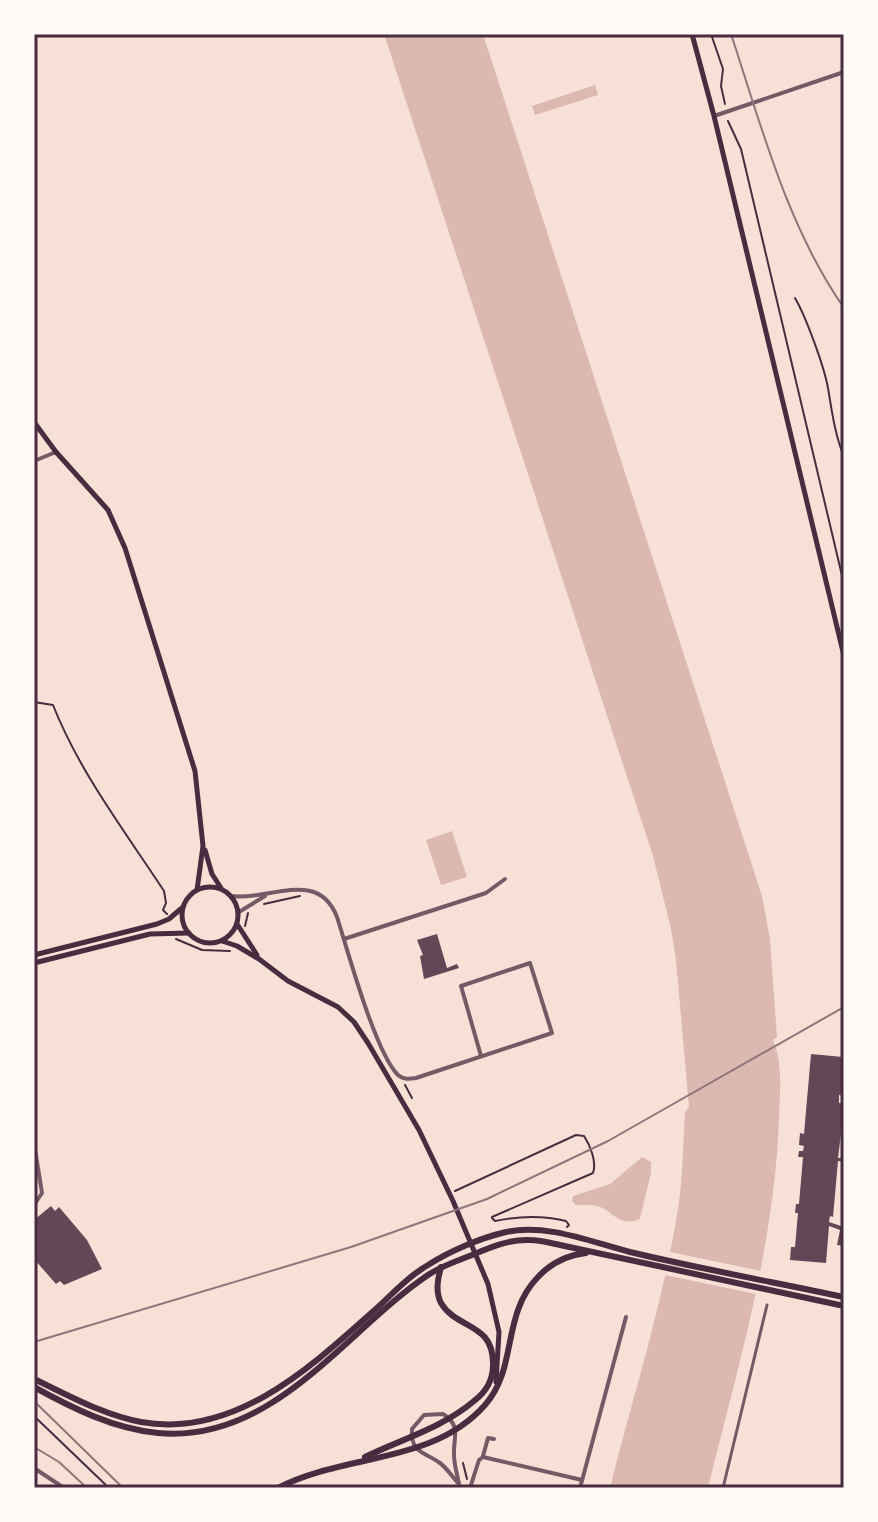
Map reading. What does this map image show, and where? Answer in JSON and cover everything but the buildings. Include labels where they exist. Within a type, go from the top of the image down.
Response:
[{"type":"main road","points":[[692,34],[844,656]]},
{"type":"main road","points":[[34,422],[56,452],[108,510],[125,548],[195,771],[203,846],[212,874],[231,896],[239,912],[237,924],[222,941]]},
{"type":"main road","points":[[34,955],[169,919],[197,890],[203,846]]},
{"type":"main road","points":[[197,890],[209,887],[222,889]]},
{"type":"main road","points":[[184,906],[183,920],[189,933]]},
{"type":"main road","points":[[237,924],[259,959]]},
{"type":"main road","points":[[34,963],[150,934],[189,933],[204,942],[222,941],[259,959],[288,981],[338,1007],[354,1022],[419,1130],[493,1300],[499,1360],[491,1390],[434,1428],[356,1462],[278,1488]]},
{"type":"main road","points":[[34,1379],[105,1411],[138,1421],[179,1425],[208,1421],[252,1403],[297,1374],[416,1273],[484,1239],[529,1230],[567,1236],[630,1256]]},
{"type":"main road","points":[[34,1387],[90,1414],[134,1430],[175,1434],[221,1426],[247,1415],[306,1379],[410,1289],[440,1268],[503,1243],[530,1240],[844,1297]]},
{"type":"main road","points":[[356,1462],[432,1443],[478,1412],[491,1390],[499,1360],[508,1346],[519,1303],[536,1278],[568,1257],[594,1252]]},
{"type":"main road","points":[[445,1256],[440,1268],[438,1289],[444,1306],[457,1318],[477,1329],[496,1349]]},
{"type":"main road","points":[[773,1286],[844,1306]]},
{"type":"street","points":[[714,116],[844,72]]},
{"type":"street","points":[[34,322],[34,333]]},
{"type":"street","points":[[34,461],[56,452]]},
{"type":"street","points":[[344,939],[486,893],[505,879]]},
{"type":"street","points":[[231,896],[267,895],[300,889],[320,894],[333,906],[374,1028],[401,1077],[416,1078],[552,1033],[530,963],[461,986],[481,1056]]},
{"type":"street","points":[[239,912],[267,895]]},
{"type":"street","points":[[34,1143],[42,1193],[34,1205]]},
{"type":"street","points":[[723,1488],[767,1305]]},
{"type":"street","points":[[580,1488],[626,1317]]},
{"type":"street","points":[[438,1413],[449,1418],[456,1429],[454,1452],[459,1486],[443,1465],[421,1455],[416,1449],[411,1437],[414,1425],[424,1415],[438,1413]]},
{"type":"street","points":[[470,1488],[488,1438],[494,1439]]},
{"type":"street","points":[[483,1457],[582,1480]]},
{"type":"street","points":[[34,1468],[64,1488]]},
{"type":"path","points":[[711,34],[723,69],[721,86],[725,104]]},
{"type":"path","points":[[728,121],[741,149],[844,584]]},
{"type":"path","points":[[795,298],[806,319],[828,385],[837,441],[844,457]]},
{"type":"path","points":[[34,702],[53,705],[69,743],[90,780],[164,891],[166,903],[163,910],[167,913]]},
{"type":"path","points":[[260,906],[293,896],[307,897]]},
{"type":"path","points":[[249,930],[245,921],[250,911]]},
{"type":"path","points":[[175,939],[206,951],[234,949]]},
{"type":"path","points":[[401,1077],[412,1098]]},
{"type":"path","points":[[455,1192],[581,1135],[589,1145],[595,1168],[593,1173],[492,1218],[495,1221],[546,1217],[566,1221],[567,1227]]},
{"type":"path","points":[[34,1416],[109,1488]]},
{"type":"path","points":[[463,1463],[470,1488]]},
{"type":"shaded area","points":[[384,34],[483,34],[762,896],[770,939],[777,1037],[773,1040],[780,1078],[776,1165],[763,1258],[708,1488],[610,1488],[656,1315],[680,1197],[685,1112],[689,1107],[676,960],[653,856]]},
{"type":"shaded area","points":[[595,85],[598,95],[535,115],[532,106]]},
{"type":"shaded area","points":[[452,831],[467,877],[441,885],[426,840]]},
{"type":"shaded area","points":[[642,1157],[651,1162],[651,1173],[640,1219],[621,1220],[603,1208],[576,1205],[572,1201],[573,1196],[610,1184]]},
{"type":"pier","points":[[670,1252],[761,1271],[756,1294],[665,1275]]},
{"type":"tram line","points":[[34,1401],[123,1488]]},
{"type":"railway","points":[[731,34],[791,210],[824,277],[844,308]]},
{"type":"railway","points":[[34,1342],[351,1247],[487,1199],[608,1141],[844,1007]]},
{"type":"railway","points":[[34,1447],[59,1462],[87,1488]]}]
